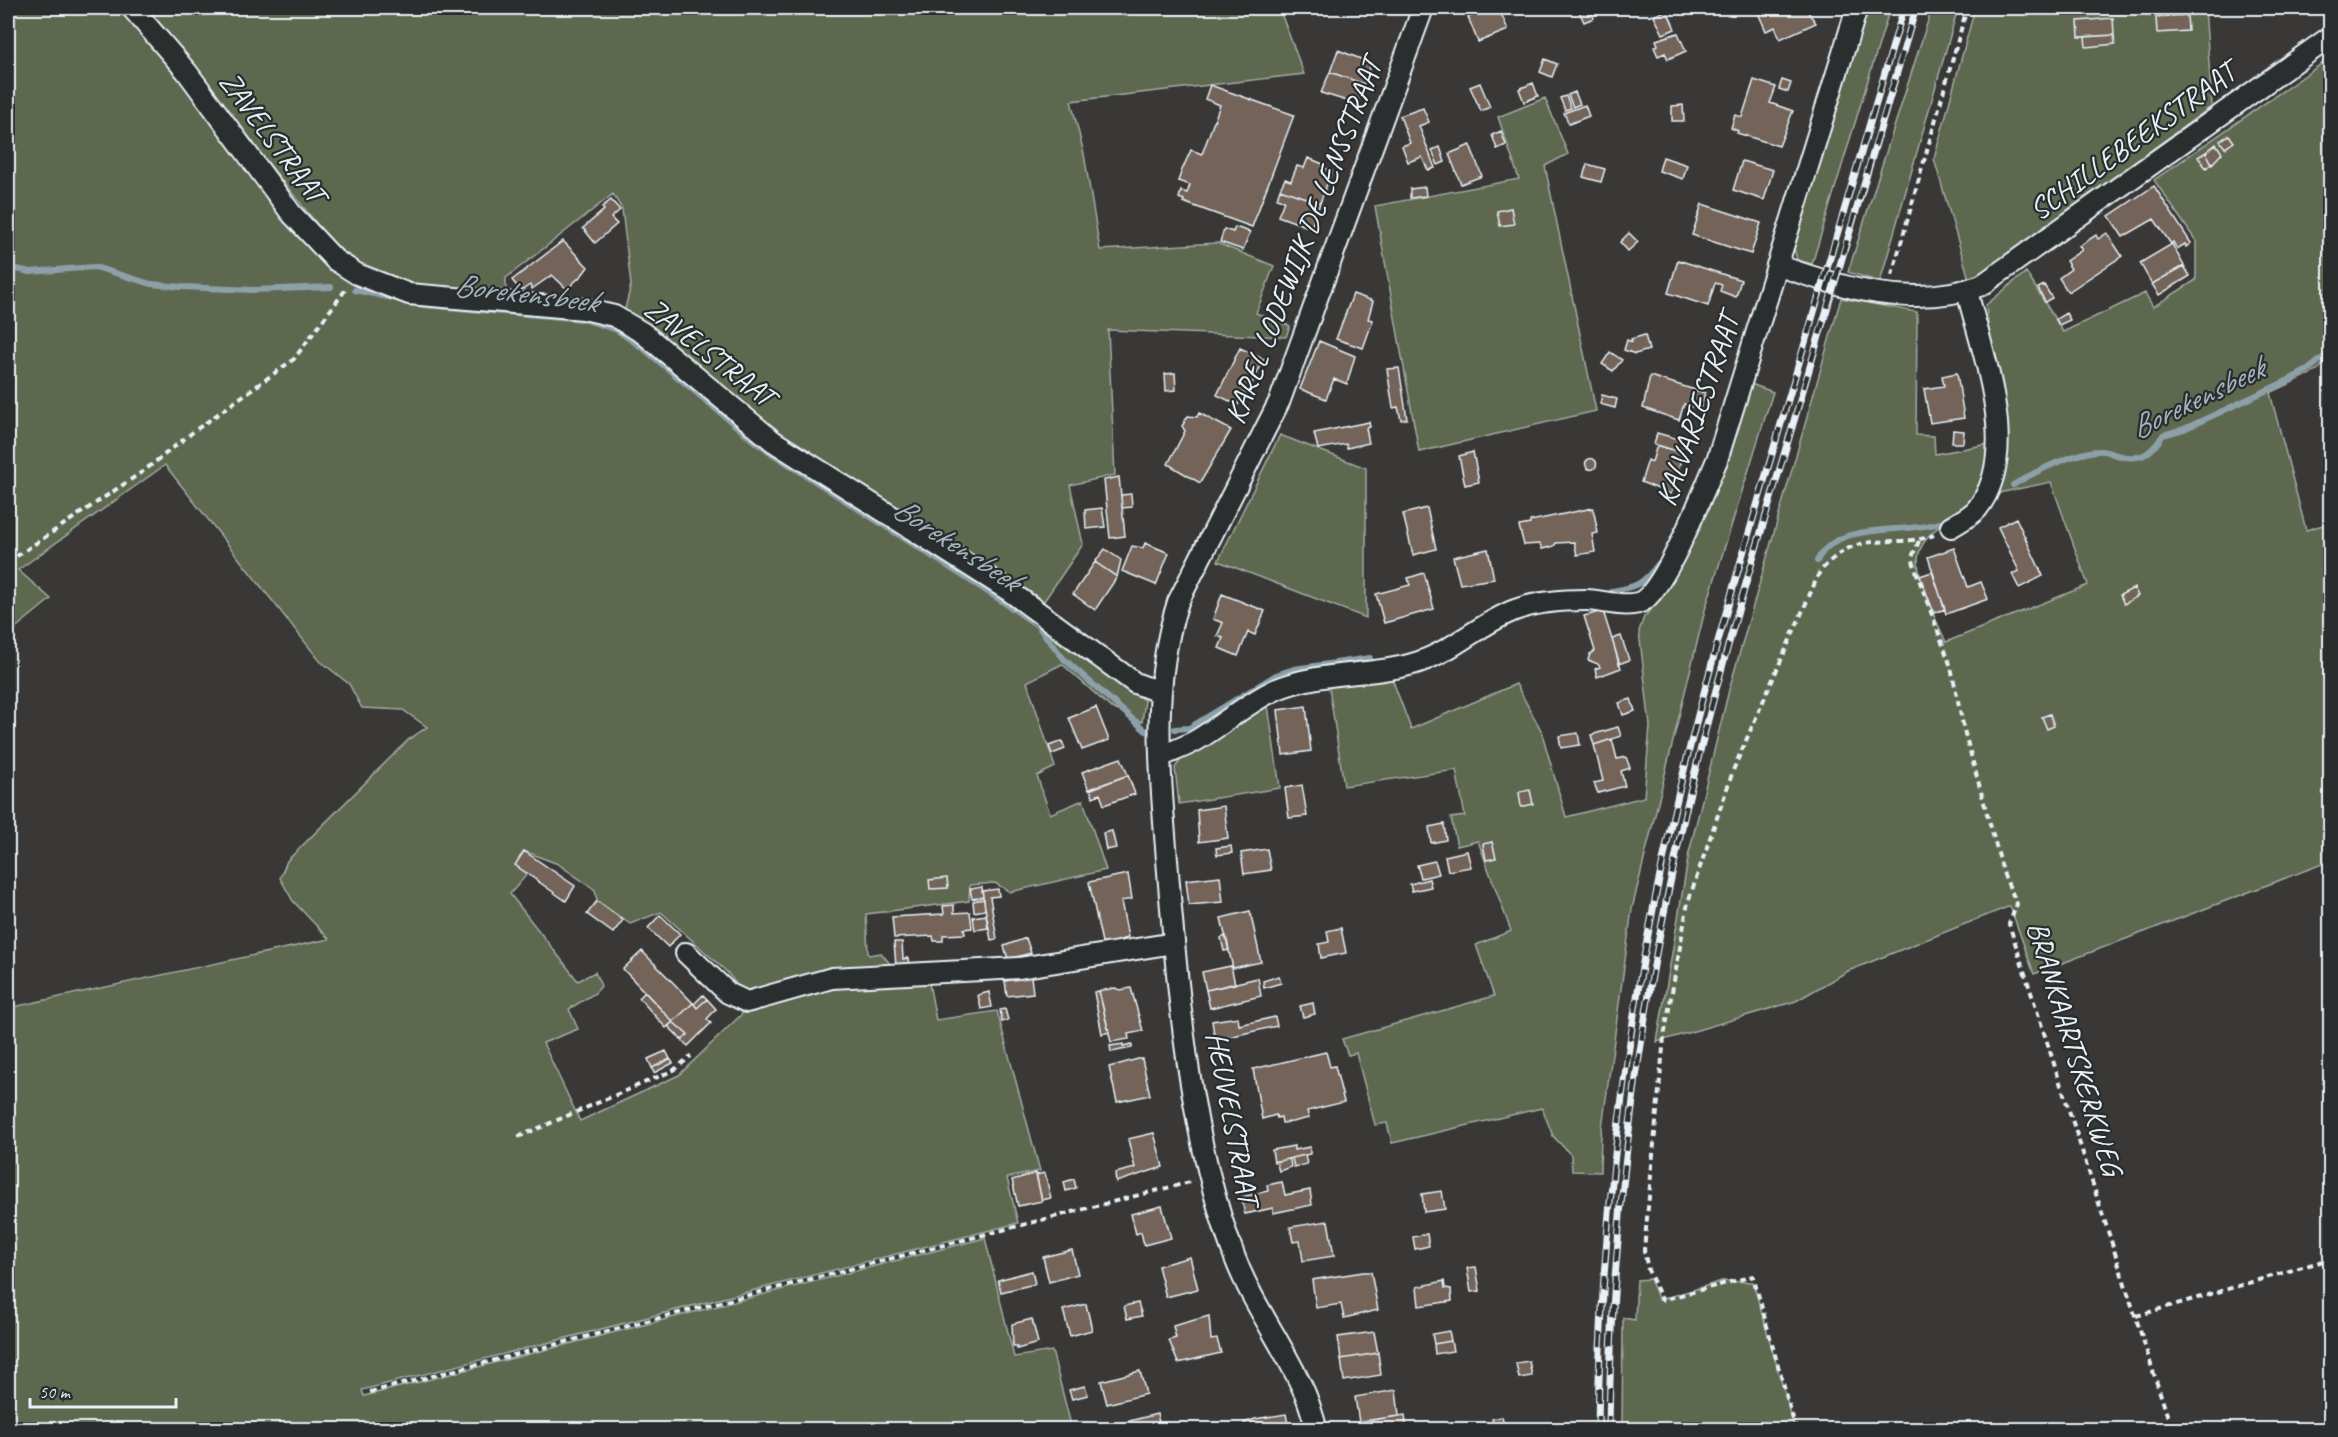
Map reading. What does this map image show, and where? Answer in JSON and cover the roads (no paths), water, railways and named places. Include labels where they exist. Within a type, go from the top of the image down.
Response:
[{"type":"street","name":"ZAVELSTRAAT","points":[[132,8],[187,72],[291,213],[335,260],[357,274],[410,294],[584,309],[614,316],[643,333],[773,441],[1008,590],[1135,683],[1159,692]]},
{"type":"street","name":"KAREL LODEWIJK DE LENSSTRAAT","points":[[1159,731],[1159,692],[1168,632],[1178,603],[1280,400],[1423,8]]},
{"type":"street","name":"KALVARIESTRAAT","points":[[1160,757],[1194,742],[1255,700],[1278,689],[1310,679],[1418,662],[1462,642],[1515,610],[1561,601],[1586,600],[1632,604],[1644,600],[1666,568],[1696,511],[1713,470],[1857,8]]},
{"type":"street","name":"SCHILLEBEEKSTRAAT","points":[[1777,265],[1854,288],[1887,294],[1920,297],[1967,291],[1983,285],[2331,37]]},
{"type":"street","points":[[1951,527],[1977,510],[1991,483],[1999,443],[1998,418],[1967,291]]},
{"type":"street","name":"HEUVELSTRAAT","points":[[1159,731],[1174,943],[1201,1142],[1236,1261],[1303,1388],[1317,1430]]},
{"type":"street","points":[[686,953],[728,993],[747,1002],[832,978],[1019,968],[1174,943]]},
{"type":"waterway","name":"Borekensbeek","points":[[8,267],[30,272],[95,267],[151,284],[182,287],[254,290],[331,287]]},
{"type":"waterway","name":"Borekensbeek","points":[[355,290],[397,299]]},
{"type":"waterway","name":"Borekensbeek","points":[[425,305],[583,319],[617,330],[644,349],[759,445]]},
{"type":"waterway","name":"Borekensbeek","points":[[2013,485],[2055,463],[2089,452],[2104,451],[2133,458],[2144,455],[2150,452],[2163,435],[2184,429],[2291,379],[2308,370],[2330,352]]},
{"type":"waterway","name":"Borekensbeek","points":[[768,451],[1030,619]]},
{"type":"waterway","name":"Borekensbeek","points":[[1817,561],[1826,548],[1839,539],[1854,534],[1939,523]]},
{"type":"waterway","name":"Borekensbeek","points":[[1612,591],[1639,583],[1659,563]]},
{"type":"waterway","name":"Borekensbeek","points":[[1040,629],[1064,659],[1146,731]]},
{"type":"waterway","name":"Borekensbeek","points":[[1175,729],[1189,728],[1276,675],[1294,669],[1370,658]]},
{"type":"railway","points":[[1598,1430],[1604,1283],[1617,1137],[1638,991],[1666,847],[1690,745],[1731,594],[1904,8]]},
{"type":"railway","points":[[1609,1430],[1615,1285],[1628,1140],[1637,1068],[1661,926],[1676,855],[1699,755],[1739,606],[1916,8]]}]
